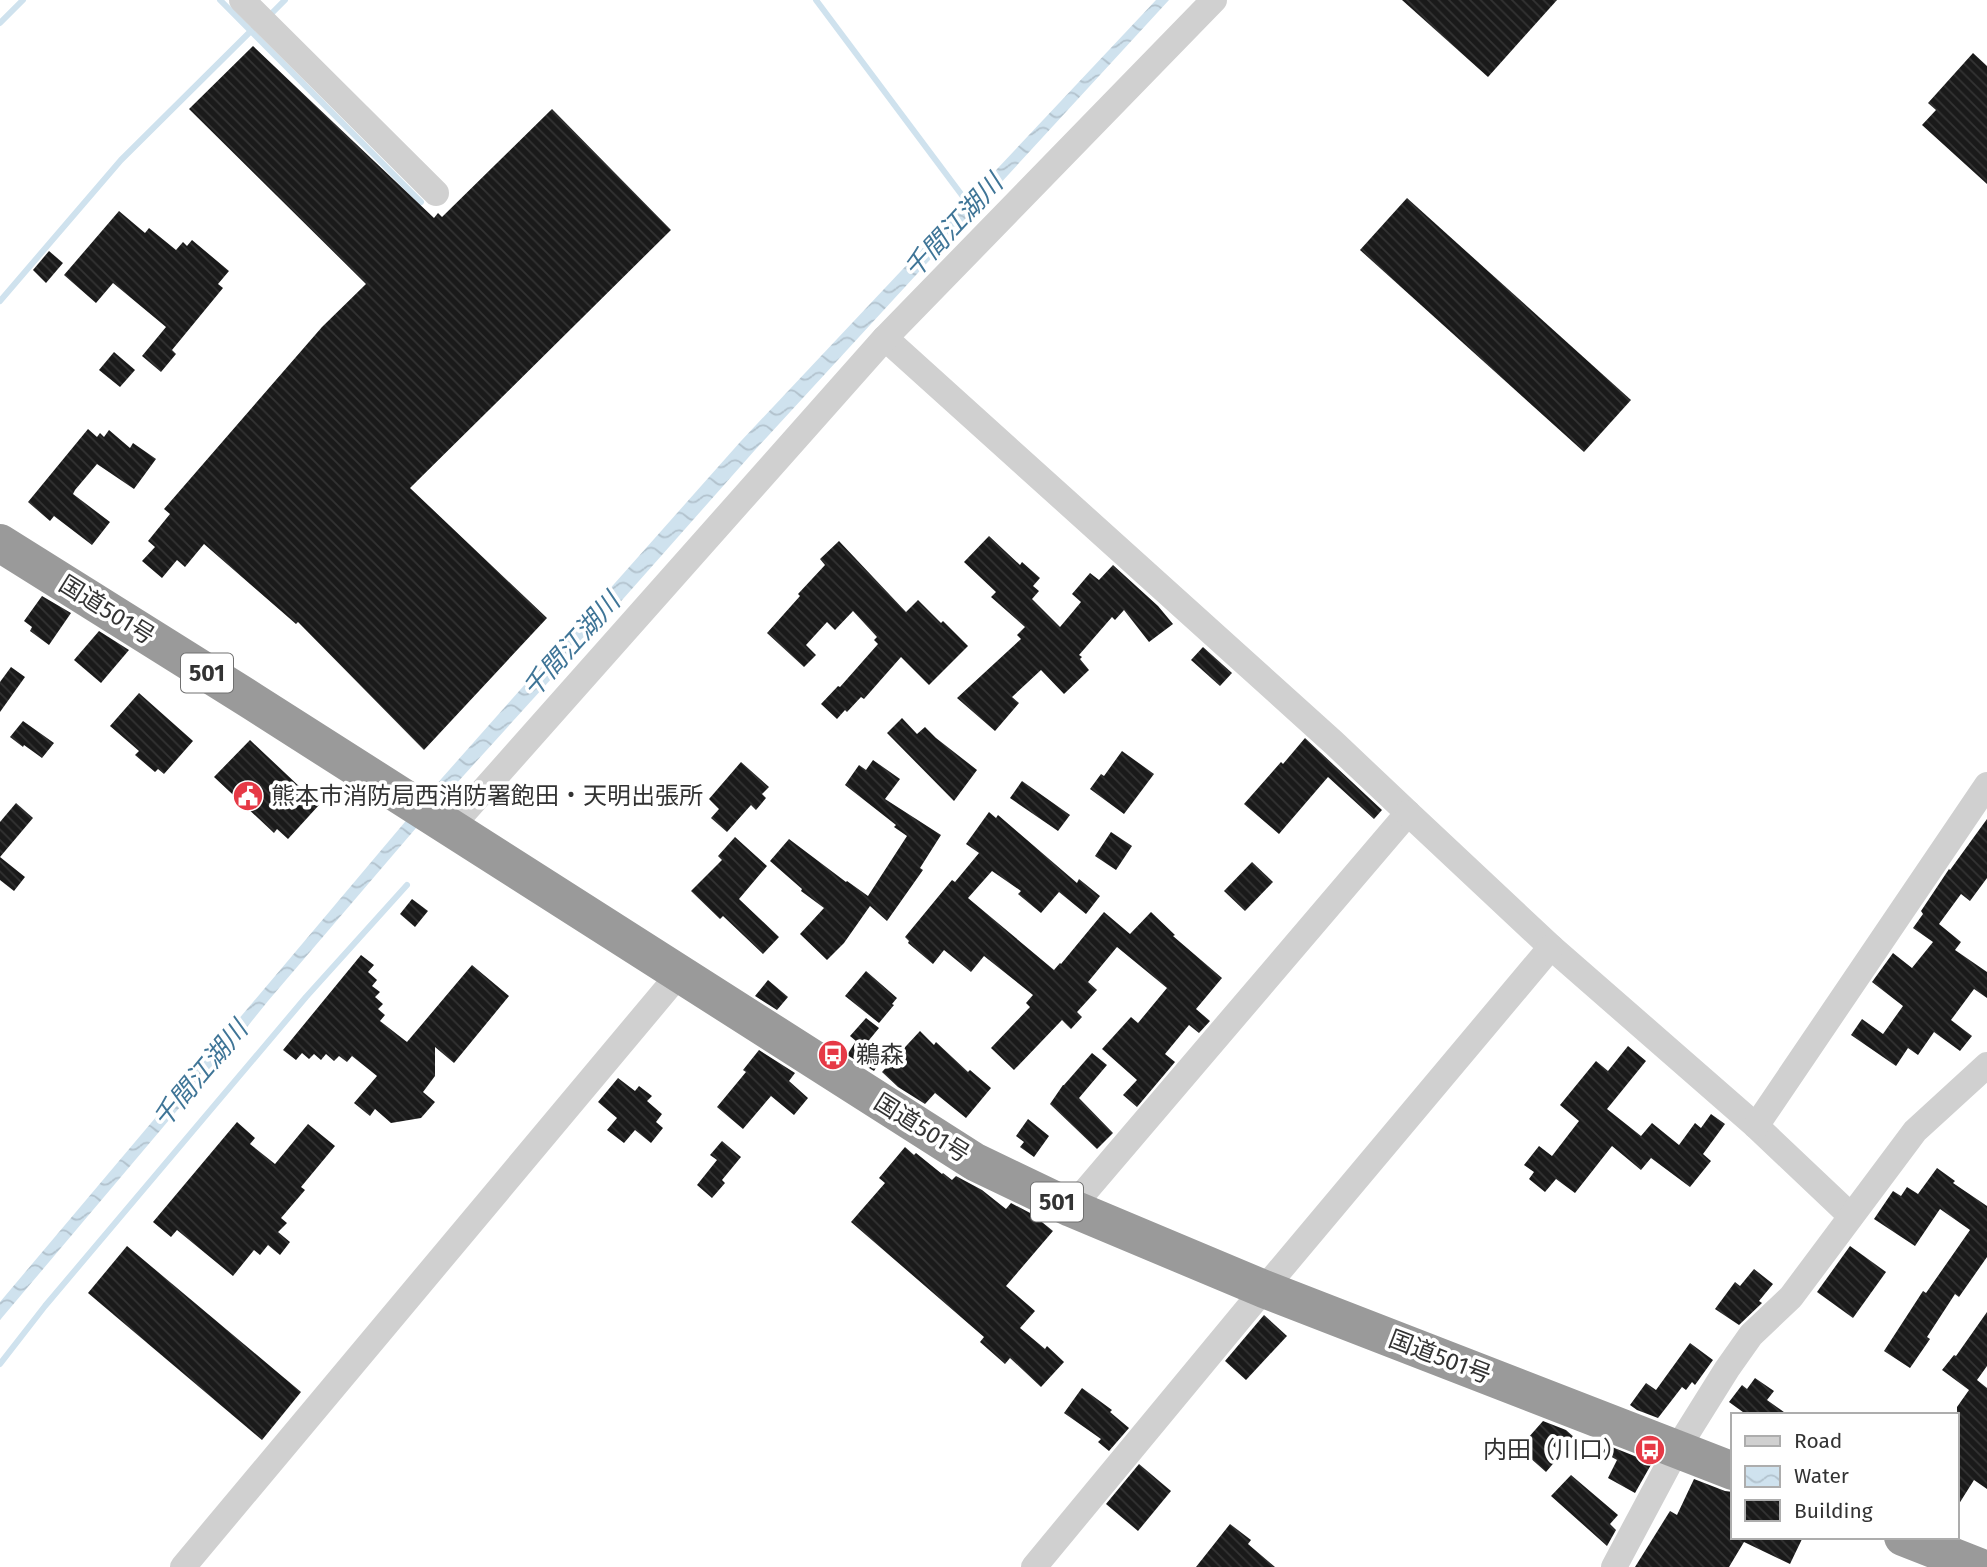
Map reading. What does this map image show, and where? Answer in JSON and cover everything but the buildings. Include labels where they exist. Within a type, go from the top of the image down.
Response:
[{"type":"highway","name":"国道501号","points":[[0,543],[975,1162],[1071,1208],[1264,1289],[1731,1470]]},
{"type":"highway","points":[[1908,1539],[1979,1567]]},
{"type":"street","points":[[433,818],[885,338],[1214,0]]},
{"type":"street","points":[[254,4],[436,193]]},
{"type":"street","points":[[885,338],[1324,734],[1551,947],[1756,1126],[1851,1216]]},
{"type":"street","points":[[1756,1126],[1987,785]]},
{"type":"street","points":[[1071,1208],[1408,813]]},
{"type":"street","points":[[1034,1567],[1551,947]]},
{"type":"street","points":[[183,1567],[680,973]]},
{"type":"street","points":[[1614,1567],[1677,1449],[1727,1368],[1751,1335],[1791,1297],[1914,1131],[1987,1065]]},
{"type":"water","name":"千間江湖川","points":[[1156,0],[1169,0],[755,450],[416,828],[0,1320],[0,1302],[442,778],[741,441]]},
{"type":"waterway","points":[[0,23],[23,0]]},
{"type":"waterway","points":[[220,0],[421,202]]},
{"type":"waterway","points":[[271,14],[285,0]]},
{"type":"waterway","name":"千間江湖川","points":[[816,0],[970,206]]},
{"type":"waterway","points":[[0,301],[121,160],[258,24]]},
{"type":"waterway","points":[[0,1364],[45,1306],[306,997],[407,885]]},
{"type":"place","name":"熊本市消防局西消防署飽田・天明出張所","points":[[248,796]]},
{"type":"place","name":"鵜森","points":[[833,1055]]},
{"type":"place","name":"内田（川口）","points":[[1650,1450]]}]
